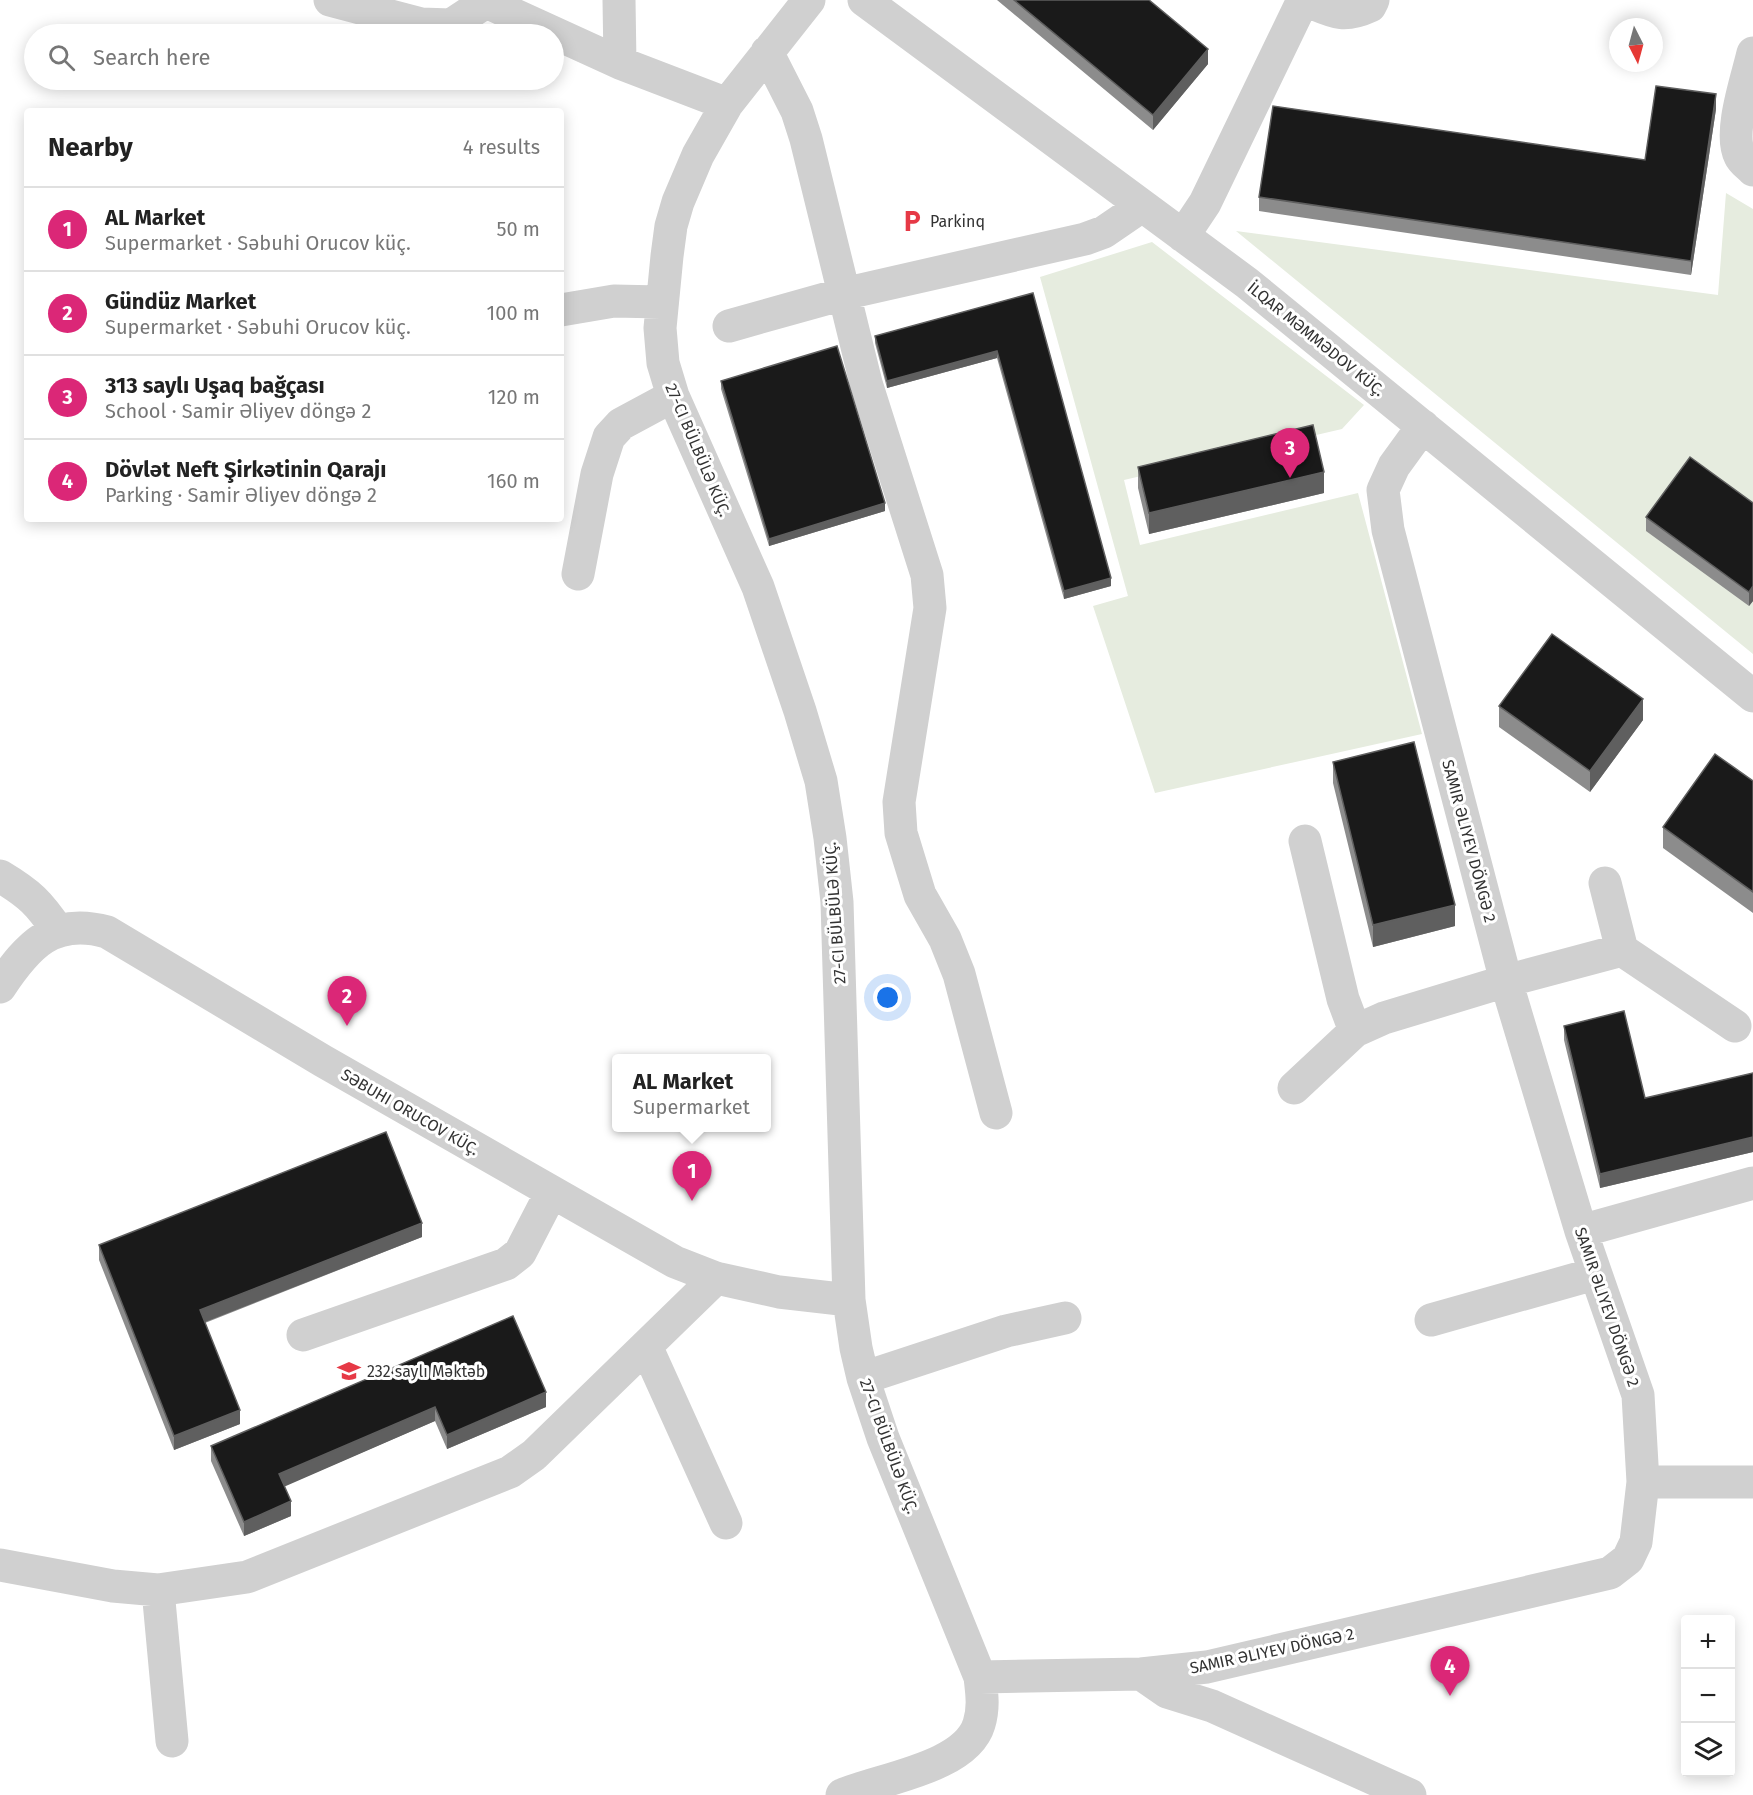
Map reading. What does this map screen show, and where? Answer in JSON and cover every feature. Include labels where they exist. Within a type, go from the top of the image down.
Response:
[{"type":"street","points":[[330,0],[421,24]]},
{"type":"street","points":[[619,0],[620,63]]},
{"type":"street","name":"27-CI BÜLBÜLƏ KÜÇ.","points":[[809,0],[727,104],[698,155],[678,202],[671,226],[660,328],[663,363],[673,396],[758,587],[821,781],[837,902],[849,1300],[856,1348],[863,1378],[883,1438],[980,1677],[984,1702],[979,1726],[968,1743],[950,1756],[928,1768],[848,1794]]},
{"type":"street","name":"İLQAR MƏMMƏDOV KÜÇ.","points":[[864,0],[1247,283],[1753,696]]},
{"type":"street","points":[[1183,236],[1205,203],[1304,0],[1336,12],[1354,14],[1370,6],[1373,0]]},
{"type":"street","points":[[452,24],[484,1],[534,24]]},
{"type":"street","points":[[564,37],[620,63],[727,104]]},
{"type":"street","points":[[767,52],[797,111],[803,129],[866,383],[927,575],[930,608],[899,802],[901,833],[920,895],[945,939],[958,974],[996,1113]]},
{"type":"street","points":[[1753,54],[1737,124],[1736,139],[1740,157],[1753,170]]},
{"type":"street","points":[[729,326],[843,294],[1085,239],[1104,232],[1142,206]]},
{"type":"street","points":[[564,309],[614,301],[661,302]]},
{"type":"street","points":[[578,574],[597,474],[609,437],[621,424],[673,396]]},
{"type":"street","name":"SAMIR ƏLIYEV DÖNGƏ 2","points":[[980,1677],[1141,1674],[1207,1667],[1610,1573],[1628,1559],[1636,1542],[1642,1482],[1638,1395],[1594,1274],[1506,981],[1388,530],[1383,490],[1394,466],[1423,426]]},
{"type":"street","points":[[1305,841],[1343,999],[1355,1031]]},
{"type":"street","points":[[0,876],[40,904],[58,931]]},
{"type":"street","points":[[1605,883],[1622,950],[1735,1026]]},
{"type":"street","name":"SƏBUHI ORUCOV KÜÇ.","points":[[0,987],[20,958],[34,945],[58,931],[88,927],[107,932],[323,1061],[675,1262],[716,1278],[779,1292],[849,1300]]},
{"type":"street","points":[[1294,1088],[1355,1031],[1384,1018],[1506,981],[1622,950]]},
{"type":"street","points":[[1581,1231],[1753,1183]]},
{"type":"street","points":[[303,1335],[506,1264],[520,1253],[551,1193]]},
{"type":"street","points":[[1431,1320],[1594,1274]]},
{"type":"street","points":[[0,1564],[113,1586],[158,1590],[247,1577],[510,1472],[534,1455],[716,1278]]},
{"type":"street","points":[[863,1378],[1006,1330],[1065,1318]]},
{"type":"street","points":[[646,1346],[726,1523]]},
{"type":"street","points":[[1642,1482],[1753,1482]]},
{"type":"street","points":[[158,1590],[172,1741]]},
{"type":"street","points":[[1141,1674],[1167,1692],[1212,1706],[1410,1795]]},
{"type":"shaded area","points":[[1726,193],[1753,209],[1753,654],[1236,231],[1718,295]]},
{"type":"shaded area","points":[[1152,242],[1364,405],[1342,429],[1124,480],[1140,545],[1358,493],[1422,734],[1155,793],[1093,606],[1128,596],[1040,277]]},
{"type":"building","points":[[1014,0],[1149,0],[1208,49],[1153,115]]},
{"type":"building","points":[[1656,86],[1716,94],[1691,261],[1259,197],[1273,106],[1645,160]]},
{"type":"building","points":[[1033,293],[1111,578],[1064,591],[997,351],[887,381],[875,336]]},
{"type":"building","points":[[837,346],[885,503],[769,539],[721,381]]},
{"type":"building","points":[[1313,425],[1324,472],[1149,513],[1138,467]]},
{"type":"building","points":[[1690,457],[1753,503],[1753,586],[1749,592],[1646,517]]},
{"type":"building","points":[[1552,634],[1643,699],[1590,771],[1499,706]]},
{"type":"building","points":[[1414,742],[1455,905],[1373,925],[1333,762]]},
{"type":"building","points":[[1715,754],[1753,781],[1753,892],[1663,827]]},
{"type":"building","points":[[1624,1011],[1645,1098],[1753,1073],[1753,1137],[1600,1174],[1564,1026]]},
{"type":"building","points":[[386,1132],[422,1223],[200,1310],[240,1410],[174,1436],[99,1245]]},
{"type":"building","points":[[513,1316],[546,1392],[447,1435],[435,1407],[279,1474],[291,1501],[244,1522],[211,1446]]},
{"type":"place","name":"Parkinq","points":[[912,221]]},
{"type":"place","name":"313 saylı Uşaq bağçası","points":[[1290,478]]},
{"type":"place","name":"Gündüz Market","points":[[347,1026]]},
{"type":"place","name":"AL Market","points":[[692,1201]]},
{"type":"place","name":"232 saylı Məktəb","points":[[349,1371]]},
{"type":"place","name":"Dövlət Neft Şirkətinin Qarajı","points":[[1450,1696]]}]
